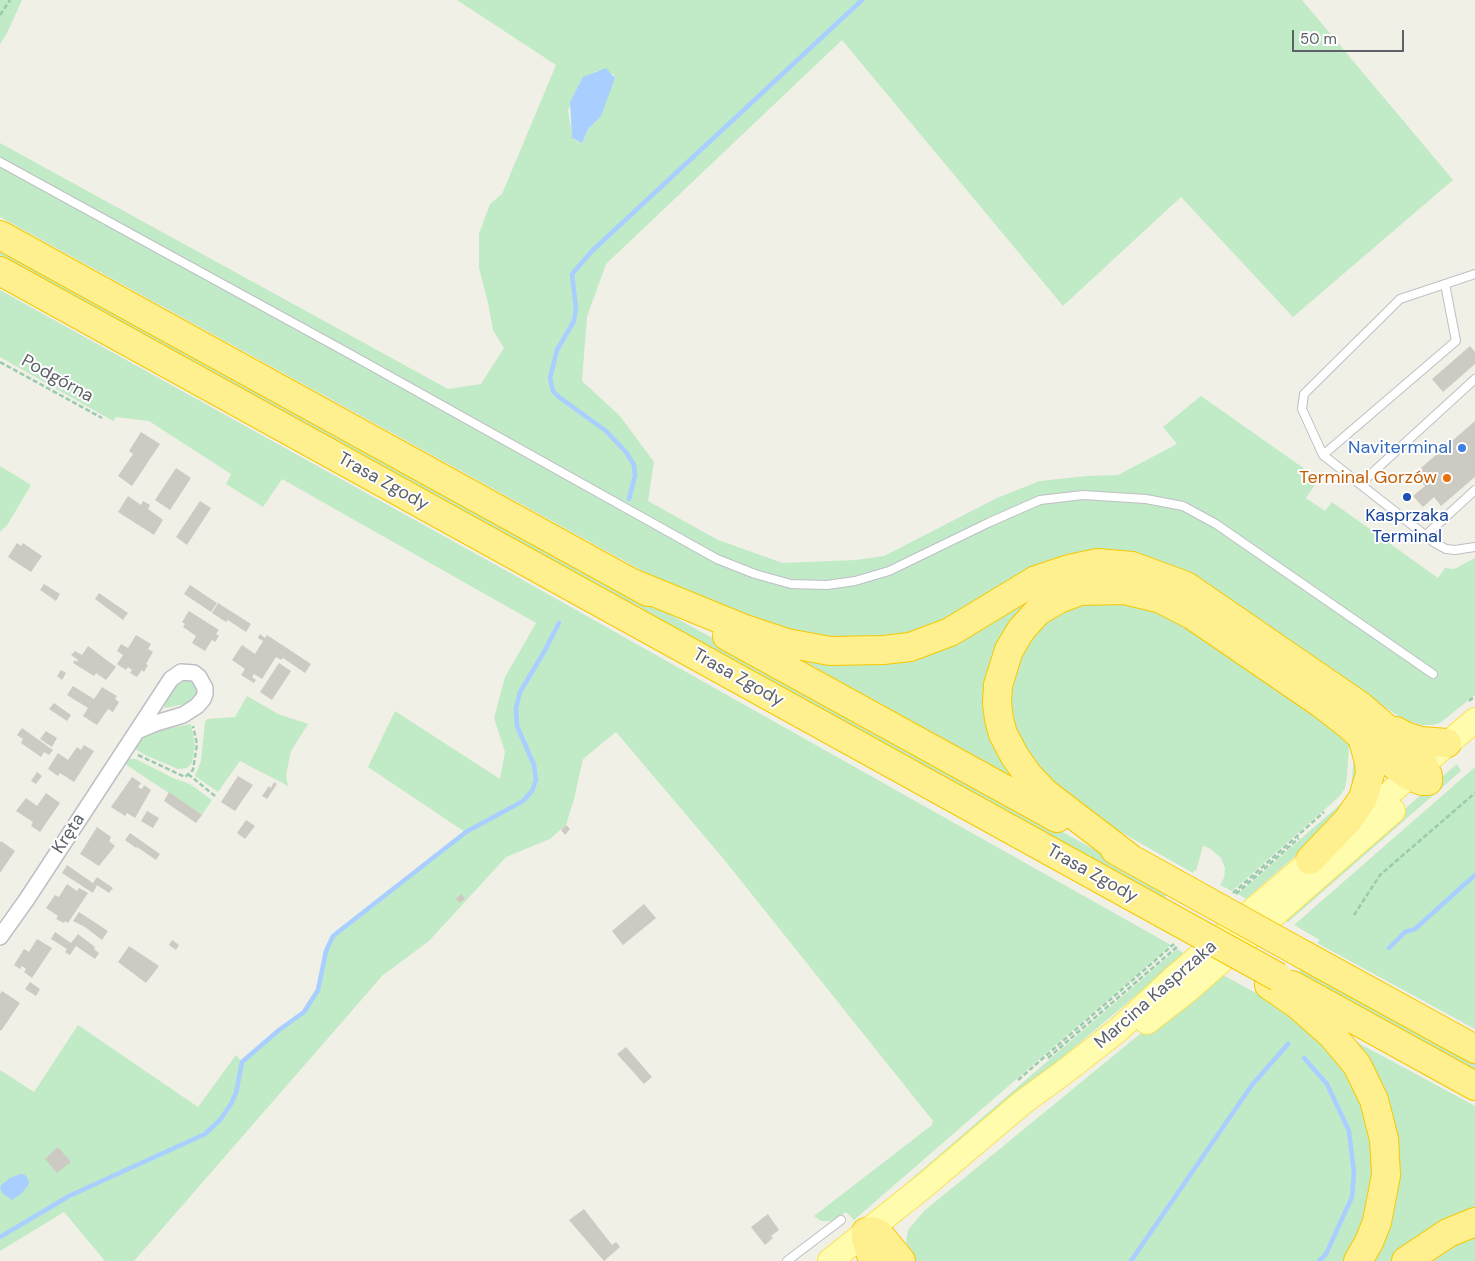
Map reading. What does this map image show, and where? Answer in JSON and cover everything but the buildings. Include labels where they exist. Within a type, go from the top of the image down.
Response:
[{"type":"highway","name":"Trasa Zgody","points":[[0,235],[1475,1049]]},
{"type":"highway","name":"Trasa Zgody","points":[[0,271],[1162,913],[1184,940],[1274,981]]},
{"type":"highway","points":[[632,583],[742,628],[787,643],[830,651],[883,650],[910,647],[950,632],[1036,580],[1069,569],[1098,563],[1132,566],[1186,586],[1351,700],[1371,729],[1370,774],[1363,798],[1348,820],[1310,860]]},
{"type":"highway","points":[[1130,858],[1045,793],[1028,775],[1014,755],[1003,734],[998,711],[998,685],[1009,650],[1021,630],[1038,611],[1059,599],[1080,591],[1124,590],[1161,599],[1192,615],[1315,699],[1415,753],[1420,774]]},
{"type":"highway","points":[[1371,729],[1421,742],[1447,743]]},
{"type":"highway","points":[[1274,981],[1475,1086]]},
{"type":"highway","points":[[1274,981],[1332,1035],[1357,1065],[1374,1100],[1384,1139],[1386,1175],[1377,1222],[1369,1242],[1358,1261]]},
{"type":"highway","points":[[1406,1261],[1448,1233],[1475,1222]]},
{"type":"highway","points":[[869,1248],[901,1261]]},
{"type":"main road","name":"Marcina Kasprzaka","points":[[830,1261],[869,1248],[1075,1078],[1188,990],[1420,774],[1472,713]]},
{"type":"main road","name":"Marcina Kasprzaka","points":[[869,1248],[924,1186],[1022,1103],[1068,1070],[1118,1030],[1175,977],[1310,860],[1420,774],[1475,739]]},
{"type":"street","name":"Kręta","points":[[0,937],[27,899],[171,679],[181,672],[194,673],[199,677],[205,688],[203,700],[190,711]]},
{"type":"street","points":[[137,731],[190,711]]},
{"type":"lane","points":[[0,162],[341,349],[717,559],[755,574],[791,584],[827,584],[856,581],[889,571],[1040,500],[1083,495],[1146,499],[1183,506],[1216,524],[1434,674]]},
{"type":"lane","points":[[1475,274],[1400,299],[1304,394],[1302,409],[1323,455],[1425,536],[1446,549],[1464,550],[1475,547]]},
{"type":"lane","points":[[1323,455],[1456,341],[1445,284]]},
{"type":"lane","points":[[1360,484],[1475,379]]},
{"type":"lane","points":[[1425,536],[1475,490]]},
{"type":"lane","points":[[787,1261],[841,1220]]},
{"type":"path","points":[[0,15],[10,0]]},
{"type":"path","name":"Podgórna","points":[[0,362],[102,418]]},
{"type":"path","points":[[1472,713],[1475,701]]},
{"type":"path","points":[[125,749],[185,777],[193,770],[197,744],[190,711]]},
{"type":"path","points":[[188,774],[215,796]]},
{"type":"path","points":[[1354,915],[1380,875],[1475,792]]},
{"type":"path","points":[[1229,896],[1330,807]]},
{"type":"path","points":[[1236,895],[1326,815]]},
{"type":"path","points":[[1017,1081],[1184,940]]},
{"type":"path","points":[[1016,1086],[1184,940]]},
{"type":"green space","points":[[0,0],[22,0],[0,44]]},
{"type":"green space","points":[[457,0],[1302,0],[1453,180],[1293,317],[1181,197],[1063,306],[842,40],[606,264],[587,317],[582,381],[620,416],[654,462],[648,501],[718,540],[783,563],[856,560],[884,556],[997,498],[1040,481],[1118,475],[1177,444],[1163,427],[1201,396],[1319,479],[1306,498],[1325,511],[1332,502],[1438,578],[1445,568],[1454,569],[1475,558],[1475,695],[1440,723],[1421,725],[1404,720],[1388,709],[1383,710],[1100,557],[934,626],[869,642],[812,640],[686,595],[0,217],[0,143],[448,389],[481,384],[504,348],[493,330],[479,268],[479,234],[490,204],[502,194],[556,65]],"holes":[[[596,71],[614,74],[613,81],[582,143],[573,139],[568,110],[581,81]]]},
{"type":"green space","points":[[0,244],[1169,891],[1164,899],[0,261]]},
{"type":"green space","points":[[0,290],[505,570],[1171,945],[854,1220],[846,1212],[832,1221],[821,1221],[814,1216],[932,1125],[933,1121],[722,857],[616,732],[583,759],[566,825],[550,839],[506,857],[429,941],[383,975],[134,1261],[105,1261],[64,1212],[0,1251],[0,1070],[34,1092],[78,1025],[198,1107],[236,1055],[242,1062],[279,1030],[304,1012],[318,990],[326,951],[333,936],[465,832],[368,767],[395,711],[500,779],[505,752],[494,718],[505,677],[536,623],[282,479],[263,507],[226,484],[231,474],[149,421],[116,417],[113,421],[0,357]]},
{"type":"green space","points":[[0,466],[31,485],[8,524],[0,532]]},
{"type":"green space","points":[[1101,574],[1335,706],[1097,580],[996,654],[1016,779],[800,659],[872,664],[1039,590]]},
{"type":"green space","points":[[1117,598],[1154,607],[1202,631],[1354,742],[1349,747],[1345,788],[1340,796],[1232,891],[1220,885],[1224,878],[1225,868],[1221,858],[1211,849],[1203,846],[1196,871],[1193,873],[1087,813],[1067,799],[1015,738],[1005,689],[1016,649],[1039,624],[1085,602]]},
{"type":"green space","points":[[183,679],[192,679],[199,686],[198,696],[190,703],[166,708],[164,701]]},
{"type":"green space","points":[[247,696],[278,714],[308,724],[291,751],[286,775],[288,786],[240,761],[218,792],[195,776],[201,761],[205,722],[207,719],[235,717]]},
{"type":"green space","points":[[191,724],[195,745],[192,763],[187,768],[178,769],[145,755],[132,747],[153,731]]},
{"type":"green space","points":[[1354,757],[1362,765],[1349,809],[1246,899],[1238,894],[1344,801],[1351,788]]},
{"type":"green space","points":[[129,759],[136,759],[173,778],[190,784],[212,800],[202,815],[125,764]]},
{"type":"green space","points":[[1457,764],[1461,771],[1288,922],[1279,917]]},
{"type":"green space","points":[[1475,767],[1475,1029],[1317,943],[1320,940],[1294,925]]},
{"type":"green space","points":[[1177,949],[1185,954],[836,1248],[834,1246]]},
{"type":"green space","points":[[1288,969],[1297,973],[1305,969],[1475,1059],[1475,1075],[1325,992]]},
{"type":"green space","points":[[1221,974],[1298,1016],[1353,1077],[1375,1149],[1374,1191],[1364,1236],[1347,1261],[914,1261],[910,1258],[906,1242],[908,1230],[924,1211],[1168,1011]]},
{"type":"green space","points":[[1347,1037],[1475,1106],[1475,1212],[1405,1250],[1391,1261],[1366,1261],[1392,1192]]},
{"type":"green space","points":[[1475,1230],[1475,1261],[1419,1261]]},
{"type":"water","points":[[606,68],[615,78],[601,116],[589,128],[582,143],[572,138],[570,102],[583,77]]},
{"type":"water","points":[[24,1174],[29,1184],[21,1194],[12,1200],[2,1193],[0,1186],[10,1178]]},
{"type":"waterway","points":[[629,499],[635,476],[634,465],[626,452],[606,431],[553,391],[550,378],[557,350],[574,321],[576,308],[572,274],[592,251],[862,0]]},
{"type":"waterway","points":[[0,1237],[69,1196],[205,1134],[220,1120],[231,1104],[236,1093],[242,1062],[279,1030],[304,1012],[318,990],[326,951],[333,936],[466,832],[523,801],[532,791],[536,780],[534,765],[517,726],[516,708],[520,692],[559,623]]},
{"type":"waterway","points":[[1389,948],[1405,932],[1415,929],[1475,875]]},
{"type":"waterway","points":[[1131,1261],[1252,1085],[1288,1044]]},
{"type":"waterway","points":[[1304,1058],[1327,1084],[1349,1131],[1354,1173],[1352,1197],[1326,1254],[1319,1261]]},
{"type":"place","name":"Naviterminal","points":[[1462,448]]},
{"type":"place","name":"Terminal Gorzów","points":[[1447,478]]},
{"type":"place","name":"Kasprzaka Terminal","points":[[1407,497]]}]
